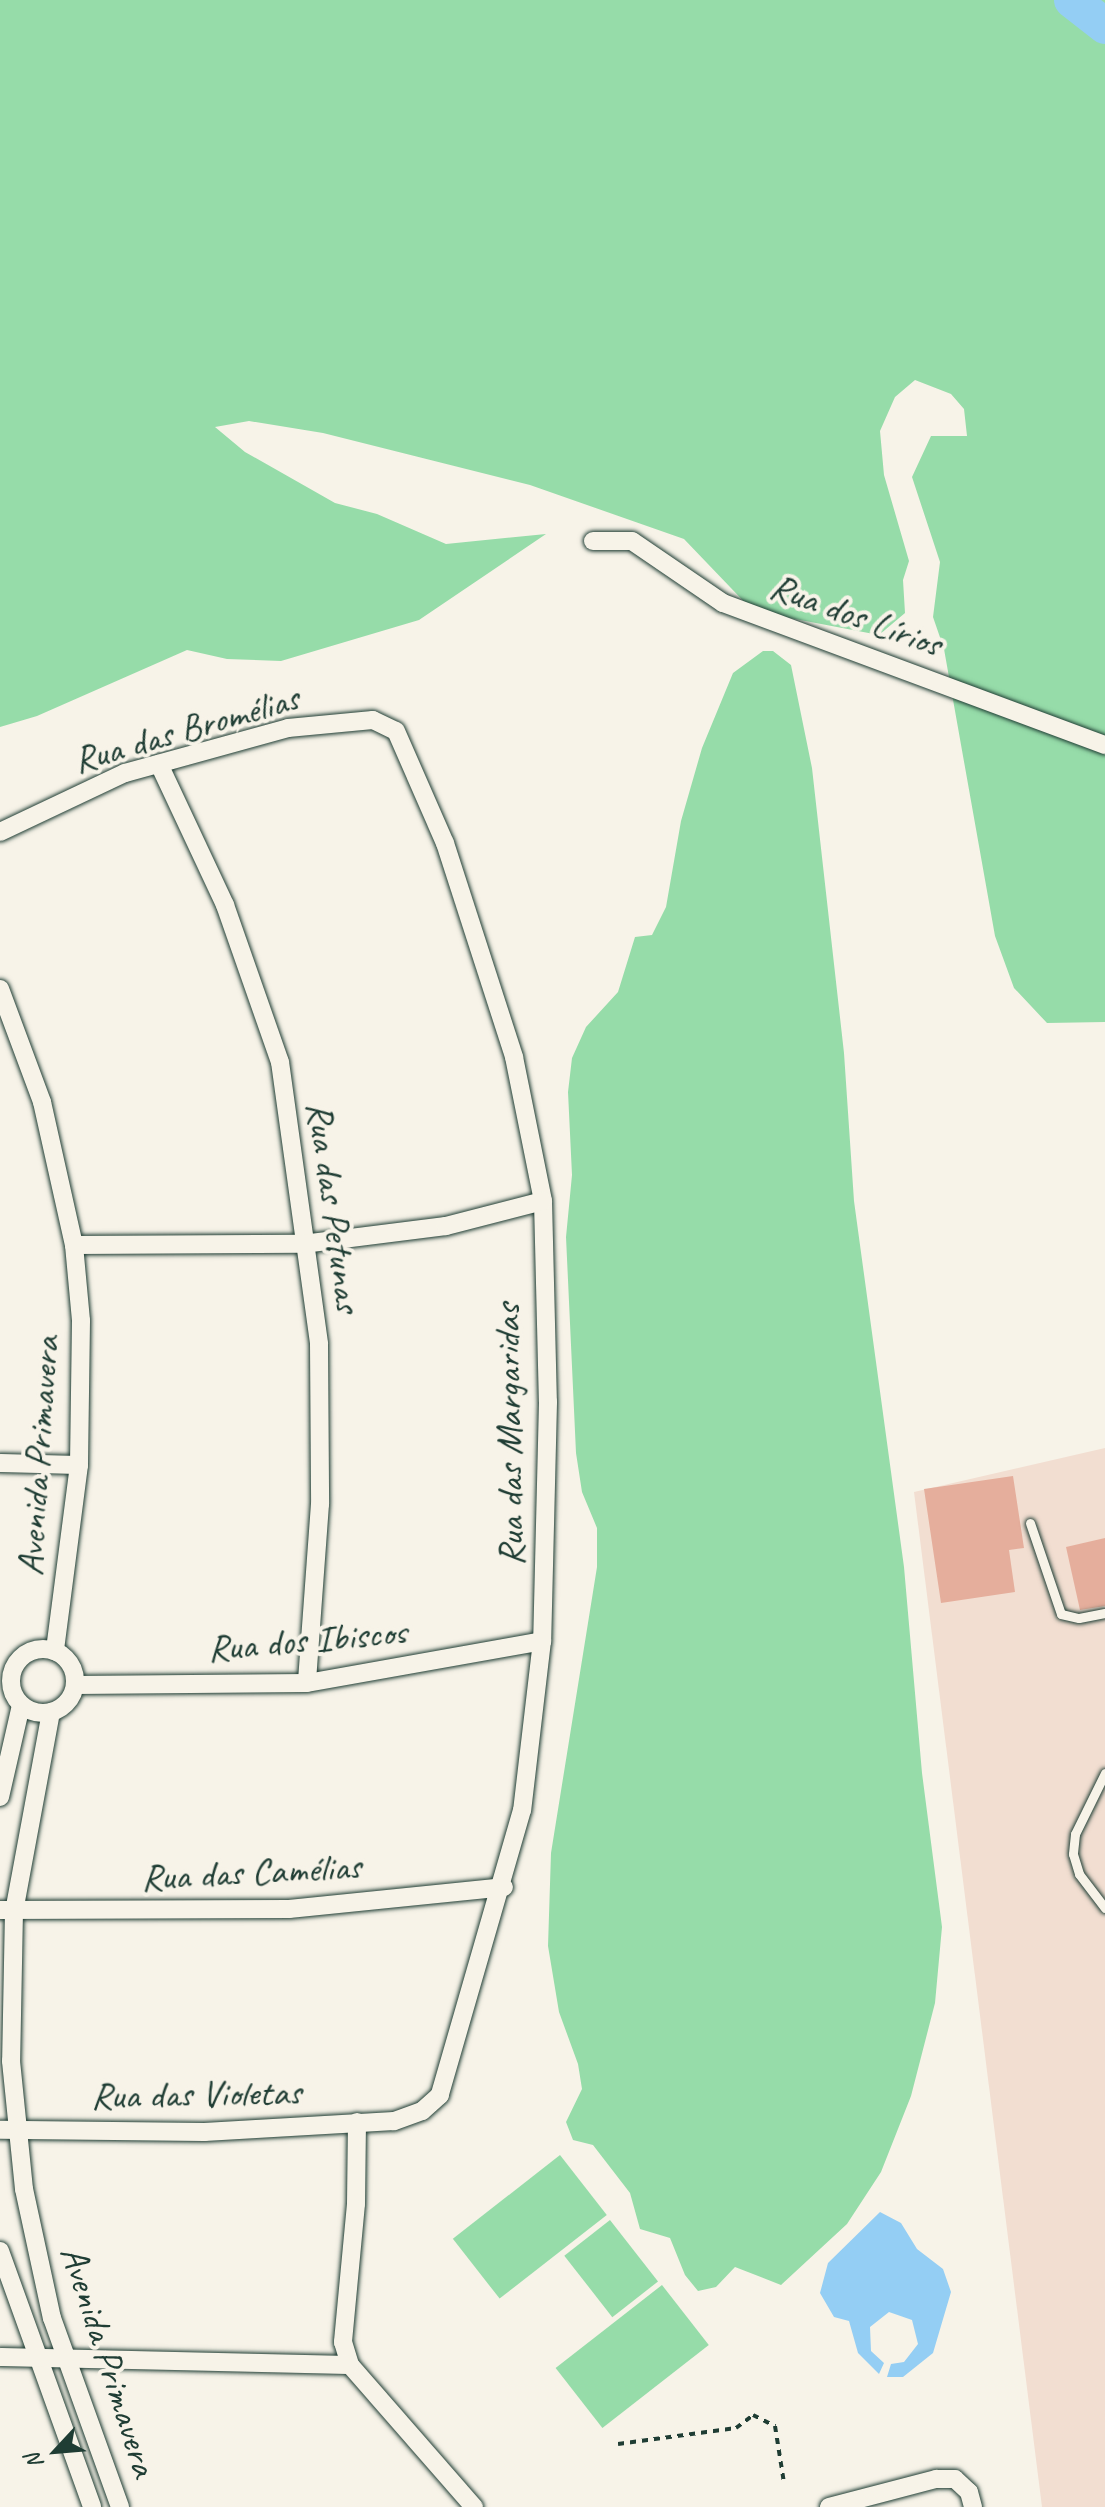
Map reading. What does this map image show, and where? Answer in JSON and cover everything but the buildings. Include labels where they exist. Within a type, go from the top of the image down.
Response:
[{"type":"street","name":"Rua dos Lírios","points":[[593,541],[632,541],[723,603],[1105,745]]},
{"type":"street","name":"Rua das Bromélias","points":[[0,832],[75,793],[159,764],[288,728],[373,720],[396,731]]},
{"type":"street","name":"Rua das Margaridas","points":[[394,2121],[422,2111],[440,2095],[504,1887],[522,1810],[542,1641],[548,1402],[543,1201],[514,1057],[483,955],[439,829],[396,731]]},
{"type":"street","name":"Rua das Petunas","points":[[159,764],[225,905],[280,1062],[319,1360],[320,1504],[307,1683]]},
{"type":"street","name":"Avenida Primavera","points":[[0,989],[42,1102],[74,1245],[83,1387],[79,1465],[55,1651]]},
{"type":"street","points":[[74,1245],[303,1244],[446,1226],[543,1201]]},
{"type":"street","points":[[0,1463],[79,1465]]},
{"type":"street","name":"Rua dos Ibiscos","points":[[75,1685],[307,1683],[542,1641]]},
{"type":"street","points":[[0,1797],[21,1705],[5,1679],[27,1653],[55,1651],[70,1663],[75,1685],[66,1704],[51,1712],[21,1705]]},
{"type":"street","name":"Avenida Primavera","points":[[51,1712],[7,1911],[11,2061],[9,2129],[64,2357],[120,2507]]},
{"type":"street","name":"Rua das Camélias","points":[[7,1911],[289,1909],[504,1887]]},
{"type":"street","name":"Rua das Violetas","points":[[9,2129],[204,2132],[394,2121]]},
{"type":"street","points":[[357,2122],[356,2204],[343,2342],[350,2365],[474,2507]]},
{"type":"street","name":"Avenida Primavera","points":[[0,2251],[34,2359],[92,2507]]},
{"type":"street","points":[[0,2357],[350,2365]]},
{"type":"street","points":[[829,2507],[936,2479],[955,2479],[969,2492],[973,2507]]},
{"type":"lane","points":[[1030,1523],[1061,1614],[1079,1618],[1104,1616]]},
{"type":"lane","points":[[1105,1773],[1075,1834],[1073,1854],[1079,1874],[1105,1908]]},
{"type":"path","points":[[618,2444],[736,2428],[753,2415],[775,2426],[784,2483]]},
{"type":"shaded area","points":[[1105,1448],[1105,2507],[1042,2507],[914,1492]]},
{"type":"green space","points":[[0,0],[1105,0],[1105,1022],[1047,1023],[1014,988],[995,936],[944,649],[933,617],[940,562],[912,477],[931,436],[967,436],[964,409],[951,394],[915,380],[895,397],[880,431],[884,475],[909,561],[903,580],[905,613],[879,635],[753,611],[684,539],[530,485],[323,433],[249,421],[215,427],[245,452],[335,503],[377,514],[446,544],[546,534],[419,620],[281,661],[227,659],[187,650],[37,716],[0,727]]},
{"type":"green space","points":[[763,651],[773,651],[791,665],[812,768],[844,1053],[854,1201],[904,1567],[922,1773],[942,1927],[935,2003],[911,2096],[881,2172],[847,2224],[781,2285],[735,2267],[716,2287],[698,2291],[685,2275],[670,2238],[640,2229],[630,2193],[593,2145],[573,2140],[566,2122],[582,2089],[578,2064],[559,2012],[548,1946],[551,1853],[597,1567],[597,1528],[582,1492],[576,1453],[566,1237],[572,1175],[568,1092],[572,1058],[586,1027],[618,992],[635,937],[652,935],[666,907],[681,821],[702,748],[733,673]]},
{"type":"green space","points":[[560,2155],[607,2215],[500,2299],[453,2239]]},
{"type":"green space","points":[[610,2220],[658,2281],[612,2317],[564,2256]]},
{"type":"green space","points":[[662,2285],[709,2345],[602,2428],[556,2368]]},
{"type":"water","points":[[880,2212],[901,2223],[917,2249],[943,2269],[951,2292],[933,2353],[903,2377],[887,2377],[891,2364],[904,2362],[918,2344],[912,2320],[889,2312],[870,2327],[871,2351],[884,2363],[879,2374],[858,2353],[849,2321],[834,2317],[820,2293],[828,2263]]},
{"type":"waterway","points":[[1072,0],[1105,26]]}]
